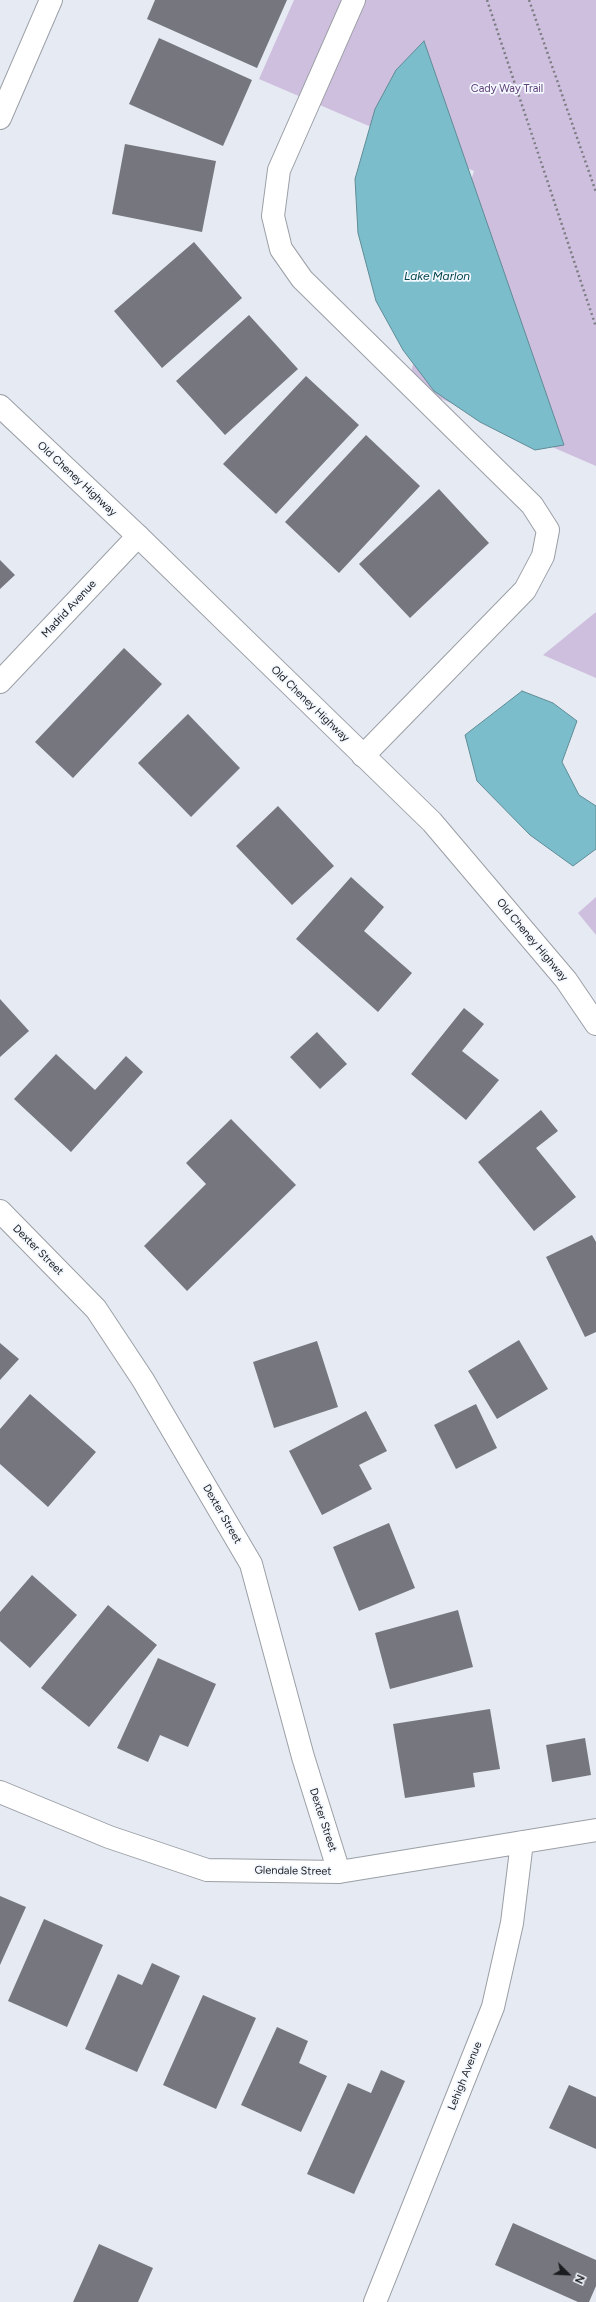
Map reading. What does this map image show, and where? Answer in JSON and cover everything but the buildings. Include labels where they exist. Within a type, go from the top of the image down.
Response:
[{"type":"street","points":[[0,118],[51,0]]},
{"type":"street","points":[[354,0],[279,170],[273,216],[281,249],[302,279],[532,505],[548,530],[543,556],[525,590],[363,756]]},
{"type":"street","name":"Old Cheney Highway","points":[[0,406],[138,536],[432,822],[566,980],[596,1024]]},
{"type":"street","name":"Madrid Avenue","points":[[0,682],[138,536]]},
{"type":"street","name":"Dexter Street","points":[[0,1212],[96,1309],[143,1380],[251,1564],[303,1757],[339,1872]]},
{"type":"street","name":"Glendale Street","points":[[0,1792],[109,1836],[207,1870],[339,1872],[596,1830]]},
{"type":"street","name":"Lehigh Avenue","points":[[375,2302],[492,2007],[512,1923],[522,1842]]},
{"type":"path","points":[[487,0],[596,327]]},
{"type":"path","points":[[529,0],[596,192]]},
{"type":"green space","name":"Cady Way Trail","points":[[294,0],[596,0],[596,466],[407,384],[474,171],[259,79]]},
{"type":"green space","points":[[596,612],[596,678],[543,655]]},
{"type":"green space","points":[[596,897],[596,935],[578,913]]},
{"type":"water","name":"Lake Marlon","points":[[424,41],[564,445],[535,450],[480,422],[434,391],[403,350],[376,301],[358,233],[355,179],[375,109],[396,70]]},
{"type":"water","points":[[522,691],[553,703],[577,721],[562,762],[579,795],[596,806],[596,849],[573,866],[530,835],[477,781],[465,735]]}]
